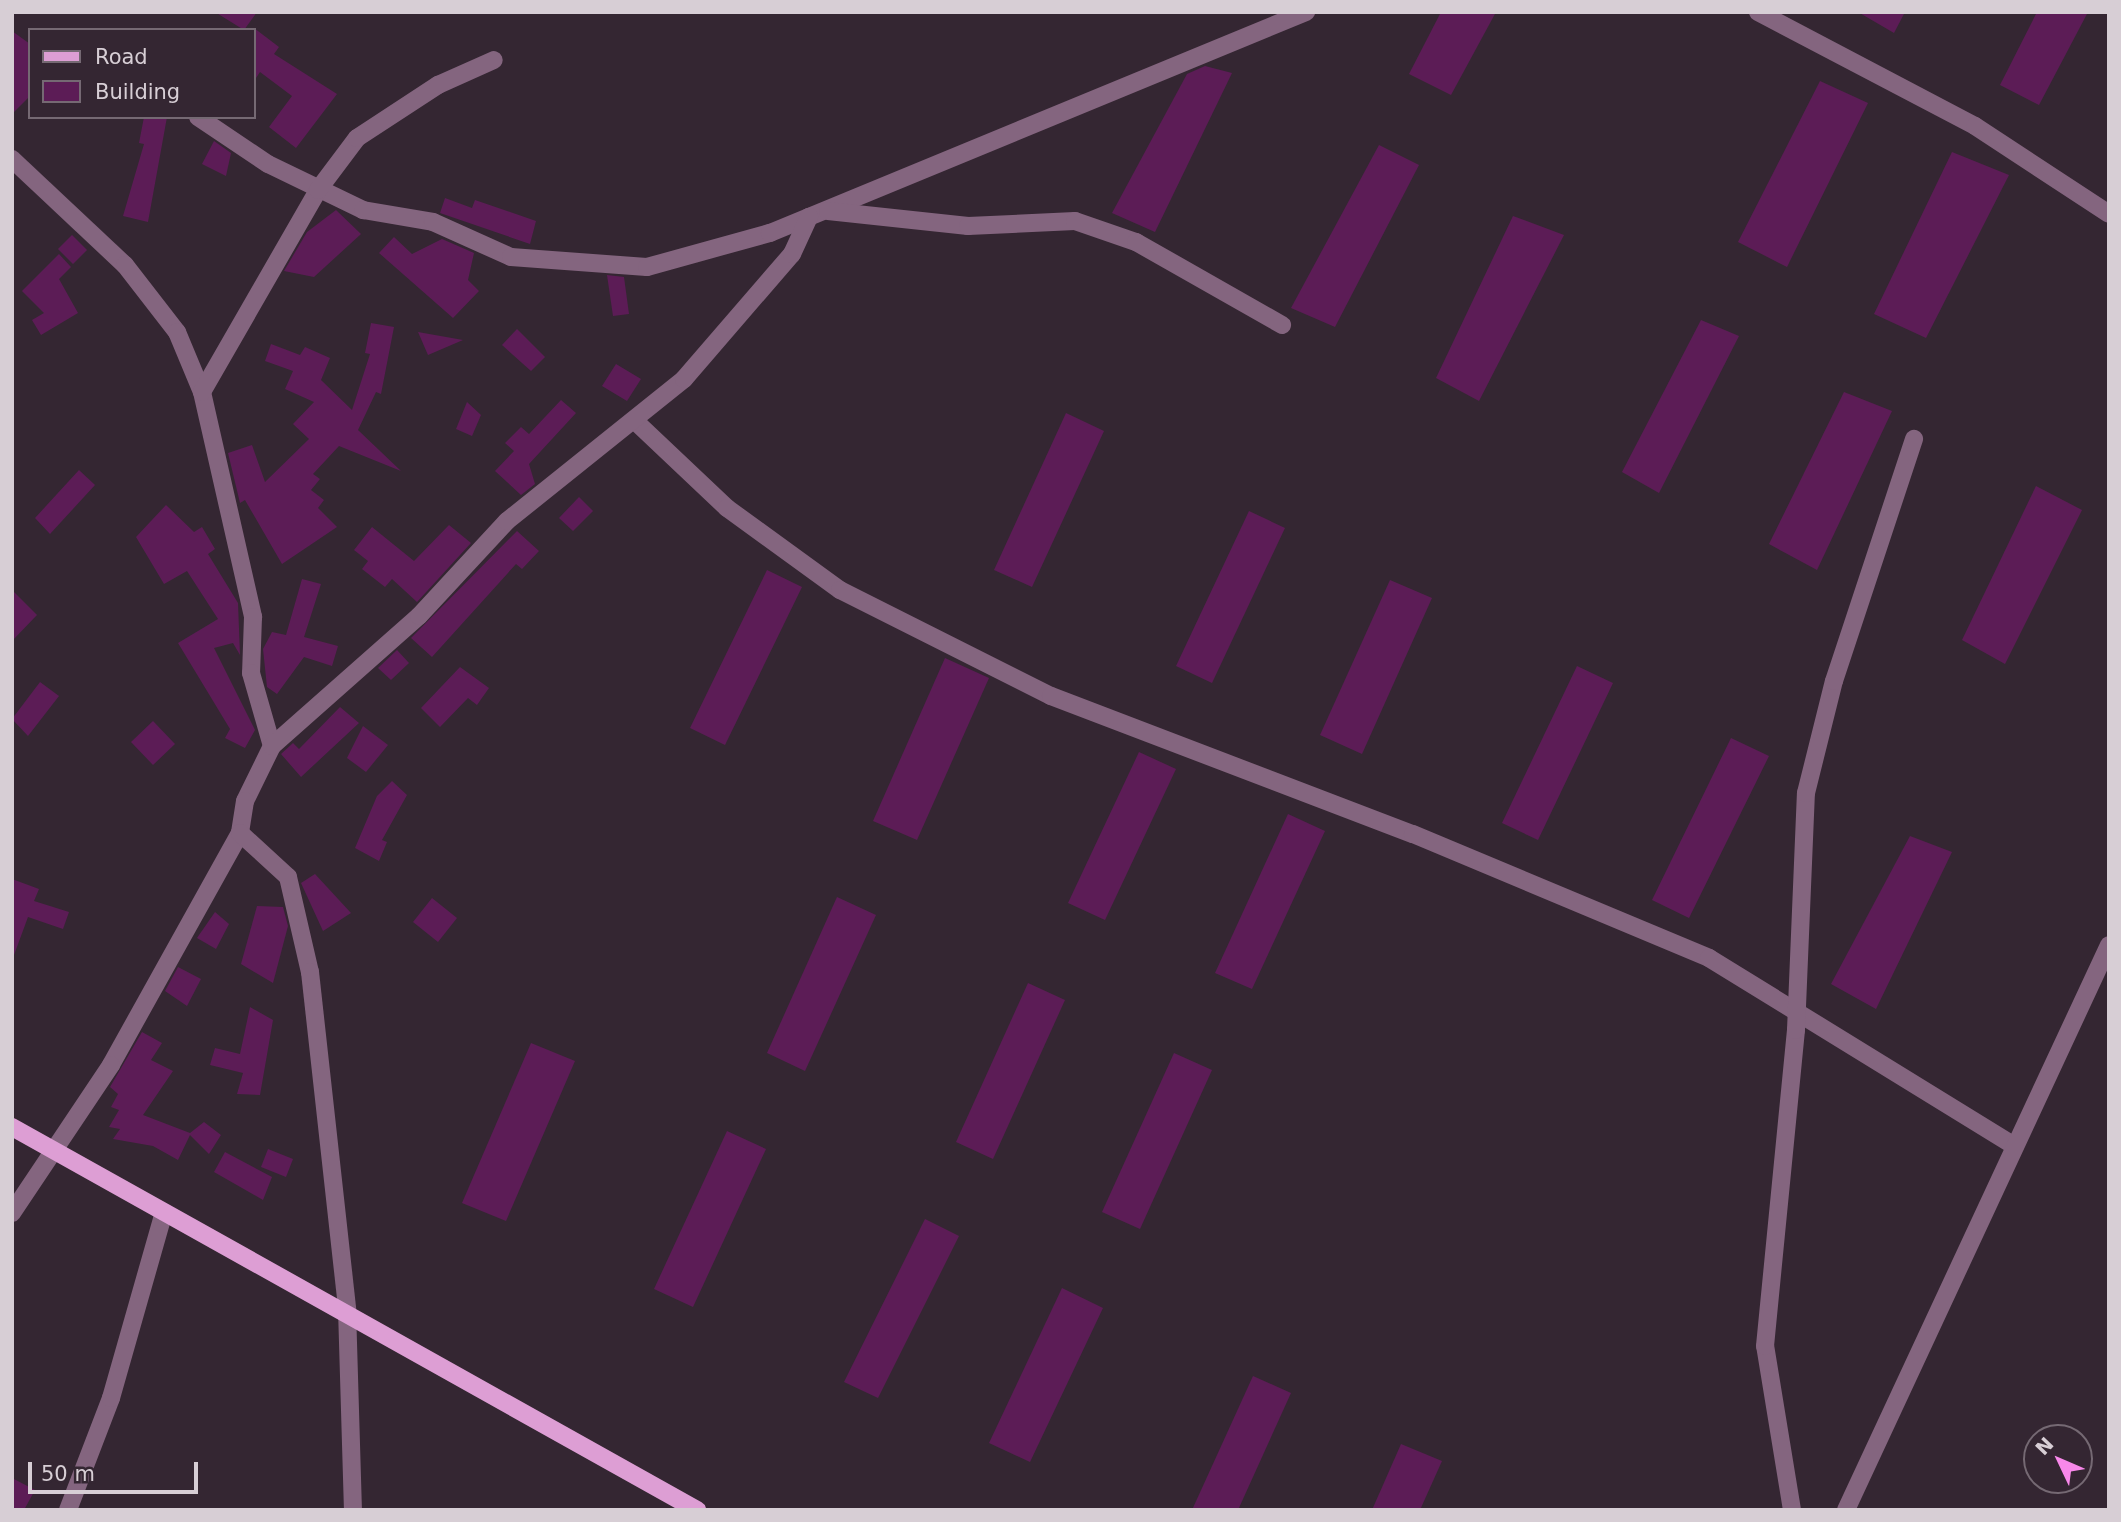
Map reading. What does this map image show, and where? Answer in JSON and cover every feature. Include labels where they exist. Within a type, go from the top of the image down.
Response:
[{"type":"main road","points":[[12,1127],[164,1212],[347,1309],[678,1504],[697,1510]]},
{"type":"street","points":[[201,119],[318,190],[362,210],[433,222],[511,257],[647,267],[718,251],[816,214],[1306,12]]},
{"type":"street","points":[[1758,12],[1975,126],[2109,214]]},
{"type":"street","points":[[202,392],[318,190],[356,138],[438,85],[494,60]]},
{"type":"street","points":[[12,159],[154,297],[202,392],[253,617],[251,673],[272,747]]},
{"type":"street","points":[[816,214],[968,226],[1075,221],[1136,242],[1282,326]]},
{"type":"street","points":[[12,1213],[55,1152],[240,833],[245,801],[272,747],[419,616],[507,521],[684,379],[792,254],[816,214]]},
{"type":"street","points":[[635,421],[727,508],[841,590],[995,668],[1184,750],[1581,902],[1709,958],[1797,1009],[2015,1146]]},
{"type":"street","points":[[1792,1510],[1765,1346],[1797,1009],[1806,793],[1834,681],[1914,439]]},
{"type":"street","points":[[240,833],[288,877],[310,972],[347,1309],[353,1510]]},
{"type":"street","points":[[1846,1510],[2109,945]]},
{"type":"street","points":[[68,1510],[111,1398],[164,1212]]},
{"type":"building","points":[[215,12],[257,12],[245,28],[241,28]]},
{"type":"building","points":[[1441,12],[1496,12],[1451,95],[1409,74]]},
{"type":"building","points":[[1858,12],[1905,12],[1894,33]]},
{"type":"building","points":[[2037,12],[2088,12],[2039,105],[2000,85]]},
{"type":"building","points":[[256,30],[279,47],[274,54],[337,94],[296,148],[269,127],[292,96],[260,72],[256,78]]},
{"type":"building","points":[[12,31],[28,43],[28,98],[12,114]]},
{"type":"building","points":[[1205,66],[1232,73],[1155,232],[1112,213],[1187,74]]},
{"type":"building","points":[[1820,81],[1868,103],[1787,267],[1738,242]]},
{"type":"building","points":[[144,119],[167,119],[148,222],[123,216],[144,144],[139,143]]},
{"type":"building","points":[[214,141],[231,153],[226,176],[202,164]]},
{"type":"building","points":[[1379,145],[1419,165],[1335,327],[1291,308]]},
{"type":"building","points":[[1952,152],[2009,175],[1926,338],[1874,314]]},
{"type":"building","points":[[445,198],[472,208],[475,200],[536,221],[530,244],[440,213]]},
{"type":"building","points":[[336,210],[361,234],[314,277],[284,271],[307,232]]},
{"type":"building","points":[[1513,216],[1564,235],[1479,401],[1436,378]]},
{"type":"building","points":[[72,235],[87,250],[73,264],[58,249]]},
{"type":"building","points":[[394,237],[412,254],[442,239],[474,253],[468,280],[479,291],[453,318],[379,253]]},
{"type":"building","points":[[59,254],[71,267],[59,279],[78,313],[41,335],[32,320],[44,313],[22,291]]},
{"type":"building","points":[[607,275],[624,277],[629,314],[613,316]]},
{"type":"building","points":[[1701,320],[1739,336],[1659,493],[1622,472]]},
{"type":"building","points":[[371,323],[394,327],[381,394],[376,392],[358,430],[401,471],[339,446],[313,474],[320,479],[311,490],[324,500],[318,508],[337,527],[282,564],[245,500],[240,503],[228,453],[252,445],[265,482],[309,439],[293,424],[314,402],[285,389],[293,371],[265,361],[271,344],[300,355],[305,347],[330,358],[321,380],[352,410],[370,354],[365,353]]},
{"type":"building","points":[[517,329],[545,357],[531,371],[502,345]]},
{"type":"building","points":[[418,332],[463,340],[428,355]]},
{"type":"building","points":[[616,364],[641,379],[627,401],[602,386]]},
{"type":"building","points":[[1844,392],[1892,411],[1817,570],[1769,544]]},
{"type":"building","points":[[561,400],[576,413],[529,464],[535,484],[521,495],[495,471],[514,451],[505,443],[521,427],[529,434]]},
{"type":"building","points":[[467,402],[481,415],[472,436],[456,429]]},
{"type":"building","points":[[1066,413],[1104,431],[1032,587],[994,570]]},
{"type":"building","points":[[79,470],[95,485],[50,534],[35,518]]},
{"type":"building","points":[[2036,486],[2082,510],[2005,664],[1962,640]]},
{"type":"building","points":[[579,497],[593,511],[573,531],[559,518]]},
{"type":"building","points":[[166,505],[194,532],[202,527],[215,549],[208,554],[238,603],[240,655],[233,643],[214,648],[255,730],[245,748],[225,738],[230,729],[178,643],[218,619],[187,571],[164,584],[136,537]]},
{"type":"building","points":[[1249,511],[1285,528],[1212,683],[1176,666]]},
{"type":"building","points":[[449,525],[471,543],[417,602],[392,579],[385,587],[362,569],[368,561],[354,550],[372,527],[414,561]]},
{"type":"building","points":[[517,531],[539,551],[522,569],[516,564],[432,657],[411,638]]},
{"type":"building","points":[[767,570],[802,587],[725,745],[690,728]]},
{"type":"building","points":[[302,579],[321,584],[304,637],[338,646],[332,666],[304,657],[277,694],[267,687],[263,649],[272,632],[286,635]]},
{"type":"building","points":[[1390,580],[1432,598],[1362,754],[1320,735]]},
{"type":"building","points":[[12,590],[37,615],[12,641]]},
{"type":"building","points":[[397,650],[409,663],[391,680],[378,668]]},
{"type":"building","points":[[945,658],[989,678],[917,840],[873,821]]},
{"type":"building","points":[[1577,666],[1613,683],[1538,840],[1502,823]]},
{"type":"building","points":[[460,667],[489,688],[477,705],[468,698],[440,727],[421,708]]},
{"type":"building","points":[[40,682],[59,696],[28,736],[12,719]]},
{"type":"building","points":[[340,707],[359,723],[301,777],[281,754],[293,743],[299,749]]},
{"type":"building","points":[[153,721],[175,744],[153,765],[131,742]]},
{"type":"building","points":[[363,726],[388,745],[366,772],[347,758]]},
{"type":"building","points":[[1731,738],[1769,756],[1689,918],[1652,900]]},
{"type":"building","points":[[1139,752],[1176,769],[1105,920],[1068,903]]},
{"type":"building","points":[[392,781],[407,795],[382,840],[387,842],[379,861],[355,848],[377,796]]},
{"type":"building","points":[[1288,814],[1325,831],[1252,989],[1215,973]]},
{"type":"building","points":[[1910,836],[1952,852],[1876,1009],[1831,984]]},
{"type":"building","points":[[315,874],[351,913],[323,931],[301,883]]},
{"type":"building","points":[[12,879],[39,889],[34,901],[69,912],[63,929],[28,917],[14,955]]},
{"type":"building","points":[[837,897],[876,915],[805,1071],[767,1053]]},
{"type":"building","points":[[432,898],[457,918],[438,942],[413,922]]},
{"type":"building","points":[[257,906],[283,907],[288,926],[273,983],[241,964]]},
{"type":"building","points":[[215,912],[229,924],[216,949],[197,938]]},
{"type":"building","points":[[178,967],[201,979],[187,1006],[165,991]]},
{"type":"building","points":[[1028,983],[1065,1000],[993,1159],[956,1142]]},
{"type":"building","points":[[250,1007],[273,1020],[260,1095],[237,1094],[243,1073],[210,1065],[215,1048],[240,1054]]},
{"type":"building","points":[[142,1032],[162,1043],[151,1060],[173,1071],[143,1115],[190,1133],[204,1122],[221,1135],[209,1154],[190,1135],[178,1160],[153,1146],[113,1139],[120,1129],[109,1127],[119,1110],[111,1107],[118,1094],[110,1087]]},
{"type":"building","points":[[531,1043],[575,1061],[506,1221],[462,1203]]},
{"type":"building","points":[[1174,1053],[1212,1070],[1140,1229],[1102,1212]]},
{"type":"building","points":[[727,1131],[766,1149],[693,1307],[654,1289]]},
{"type":"building","points":[[268,1149],[293,1159],[286,1177],[261,1167]]},
{"type":"building","points":[[225,1152],[272,1177],[263,1200],[214,1172]]},
{"type":"building","points":[[925,1219],[959,1236],[878,1398],[844,1382]]},
{"type":"building","points":[[1062,1288],[1103,1308],[1030,1462],[989,1443]]},
{"type":"building","points":[[1253,1376],[1291,1393],[1238,1510],[1192,1510]]},
{"type":"building","points":[[1401,1444],[1442,1461],[1420,1510],[1372,1510]]},
{"type":"building","points":[[12,1478],[35,1490],[24,1510],[12,1510]]}]
